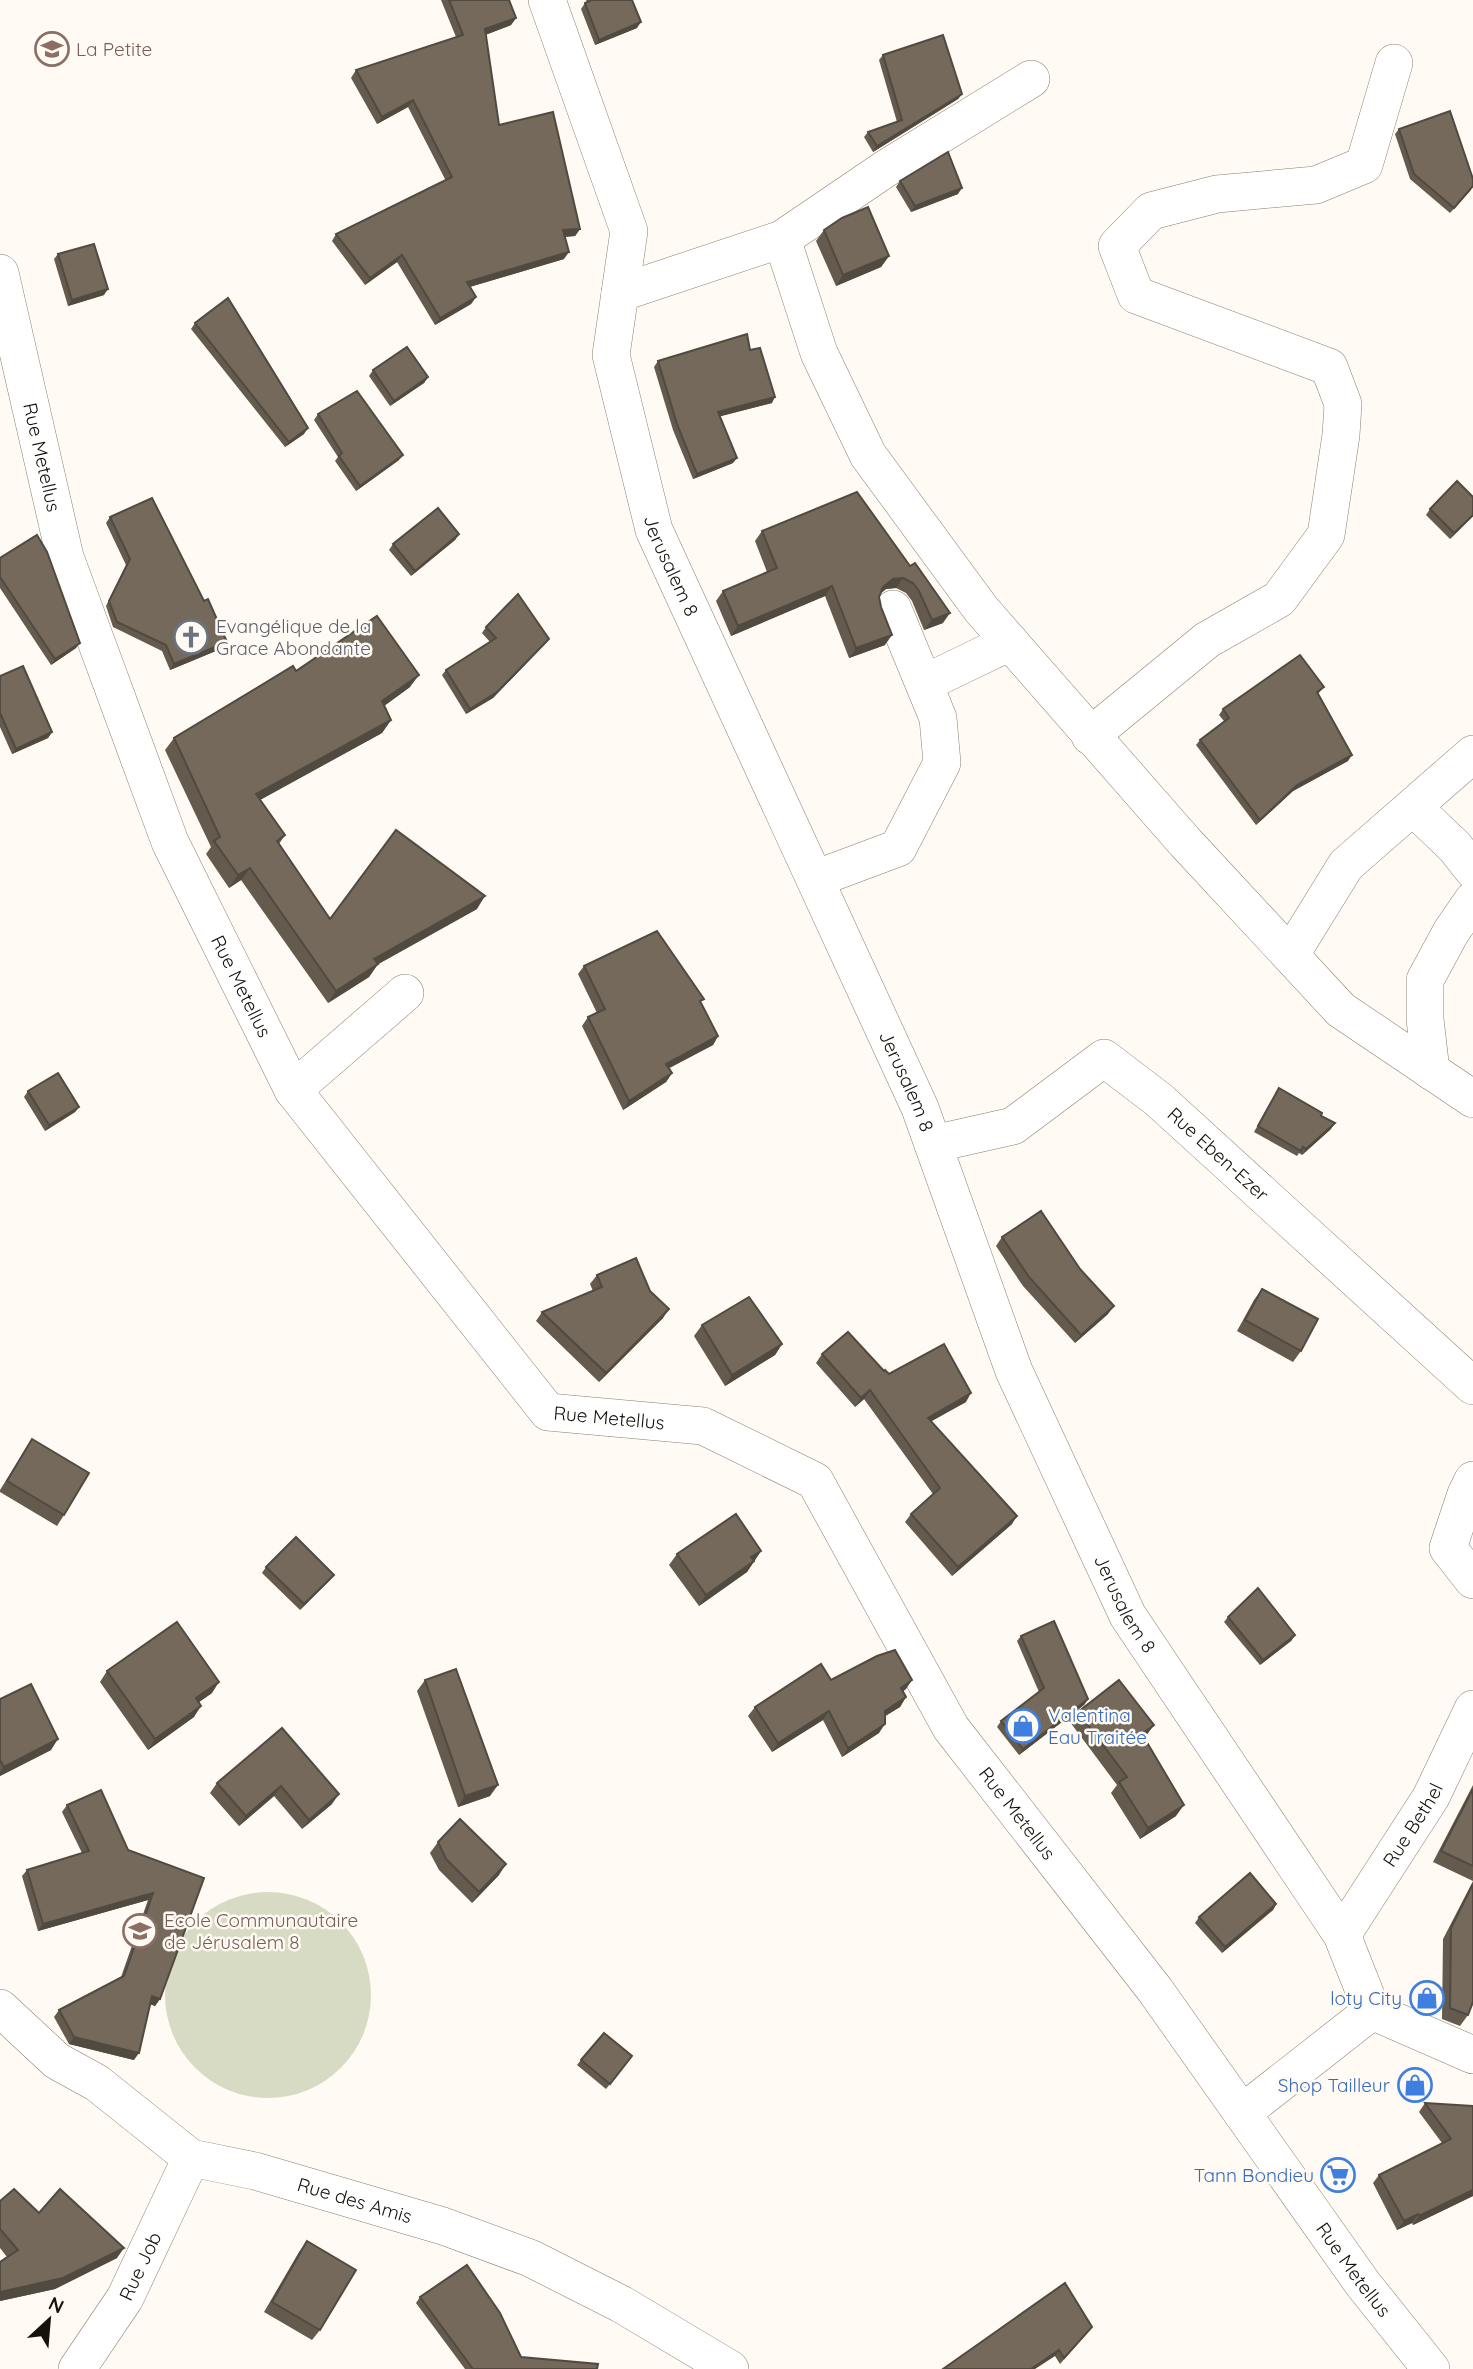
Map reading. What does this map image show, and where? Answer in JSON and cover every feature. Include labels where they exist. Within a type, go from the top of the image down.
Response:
[{"type":"street","name":"Jerusalem 8","points":[[547,0],[629,231],[611,355],[654,530],[920,1108],[1014,1371],[1128,1616],[1342,1935],[1372,2011]]},
{"type":"street","points":[[1090,736],[1207,640],[1279,599],[1326,536],[1343,404],[1329,367],[1136,295],[1117,246],[1151,211],[1217,194],[1316,185],[1364,165],[1394,63]]},
{"type":"street","points":[[620,293],[782,239],[885,169],[1031,79]]},
{"type":"street","points":[[782,239],[819,353],[868,454],[981,609],[1185,842],[1341,1010],[1473,1099]]},
{"type":"street","name":"Rue Metellus","points":[[0,273],[65,557],[170,842],[293,1090],[548,1412],[703,1426],[815,1481],[951,1728],[1155,1990],[1363,2284],[1431,2369]]},
{"type":"street","points":[[815,879],[898,848],[942,763],[939,718],[893,609]]},
{"type":"street","points":[[925,683],[1010,642]]},
{"type":"street","points":[[1290,954],[1346,865],[1473,754]]},
{"type":"street","points":[[1413,807],[1455,847],[1473,870]]},
{"type":"street","points":[[1431,1071],[1425,1019],[1425,980],[1451,932],[1473,900]]},
{"type":"street","points":[[293,1090],[405,993]]},
{"type":"street","name":"Rue Eben-Ezer","points":[[933,1144],[1013,1126],[1104,1058],[1160,1100],[1473,1386]]},
{"type":"street","points":[[1473,1480],[1448,1548],[1473,1580]]},
{"type":"street","name":"Rue Bethel","points":[[1342,1935],[1430,1797],[1473,1709]]},
{"type":"street","name":"Rue des Amis","points":[[0,2008],[57,2061],[97,2083],[191,2158],[255,2171],[443,2226],[530,2259],[621,2304],[730,2369]]},
{"type":"street","points":[[1242,2113],[1372,2011],[1473,2055]]},
{"type":"street","name":"Rue Job","points":[[77,2369],[125,2298],[191,2158]]},
{"type":"green space","points":[[268,1892],[308,1899],[341,1922],[364,1955],[371,1995],[364,2035],[341,2068],[308,2091],[268,2098],[228,2091],[195,2068],[172,2035],[165,1995],[172,1955],[195,1922],[228,1899]]},
{"type":"building","points":[[449,0],[509,0],[516,18],[485,29],[499,125],[553,112],[580,229],[563,230],[569,252],[467,282],[476,297],[440,318],[402,255],[370,278],[336,234],[452,177],[413,100],[382,117],[356,70],[463,35]]},
{"type":"building","points":[[592,0],[632,0],[641,22],[599,40],[585,3]]},
{"type":"building","points":[[943,35],[962,94],[877,146],[868,132],[902,120],[883,55]]},
{"type":"building","points":[[1450,111],[1473,179],[1473,186],[1454,208],[1414,174],[1399,129]]},
{"type":"building","points":[[948,152],[962,188],[915,206],[900,181]]},
{"type":"building","points":[[868,207],[889,256],[843,275],[824,230],[842,218]]},
{"type":"building","points":[[94,244],[108,289],[72,300],[58,254]]},
{"type":"building","points":[[228,298],[308,428],[289,442],[195,323]]},
{"type":"building","points":[[747,334],[750,350],[760,348],[775,397],[718,412],[737,458],[697,474],[677,424],[658,361]]},
{"type":"building","points":[[407,347],[428,377],[394,401],[373,370]]},
{"type":"building","points":[[357,391],[403,455],[360,486],[339,456],[342,453],[318,414]]},
{"type":"building","points":[[1457,481],[1473,497],[1473,515],[1454,533],[1430,509]]},
{"type":"building","points":[[857,492],[910,566],[915,563],[950,613],[932,620],[919,591],[913,583],[903,578],[893,579],[883,587],[879,597],[892,635],[856,648],[832,586],[738,626],[723,591],[777,568],[762,531]]},
{"type":"building","points":[[152,498],[204,601],[208,599],[227,642],[174,664],[166,645],[117,622],[109,601],[130,559],[110,517]]},
{"type":"building","points":[[438,508],[459,534],[415,571],[393,544]]},
{"type":"building","points":[[37,535],[47,552],[80,643],[55,659],[0,577],[0,558]]},
{"type":"building","points":[[518,594],[549,639],[497,692],[470,709],[446,670],[496,638],[486,627]]},
{"type":"building","points":[[377,616],[419,675],[382,701],[391,720],[256,794],[285,835],[277,841],[330,919],[396,830],[485,896],[374,959],[378,964],[336,991],[250,868],[238,875],[214,841],[220,837],[174,738],[293,666],[296,671]]},
{"type":"building","points":[[1300,655],[1324,687],[1317,692],[1352,755],[1297,785],[1260,820],[1200,740],[1229,718],[1223,709]]},
{"type":"building","points":[[23,666],[52,732],[16,749],[0,713],[0,676]]},
{"type":"building","points":[[657,931],[704,999],[700,1001],[718,1036],[666,1064],[672,1073],[629,1101],[588,1017],[605,1009],[584,966]]},
{"type":"building","points":[[58,1073],[79,1107],[49,1125],[28,1091]]},
{"type":"building","points":[[1279,1088],[1335,1123],[1301,1151],[1258,1126]]},
{"type":"building","points":[[1041,1211],[1080,1269],[1114,1306],[1081,1335],[1029,1277],[1002,1237]]},
{"type":"building","points":[[636,1258],[650,1291],[669,1309],[606,1373],[542,1312],[602,1287],[597,1275]]},
{"type":"building","points":[[1262,1289],[1318,1319],[1301,1351],[1245,1320]]},
{"type":"building","points":[[749,1297],[782,1344],[732,1375],[702,1325]]},
{"type":"building","points":[[848,1332],[889,1374],[944,1344],[971,1393],[928,1418],[1017,1516],[958,1567],[911,1514],[940,1488],[870,1390],[861,1398],[822,1354]]},
{"type":"building","points":[[32,1439],[89,1473],[64,1515],[7,1481]]},
{"type":"building","points":[[736,1514],[761,1551],[751,1557],[754,1561],[706,1595],[677,1554]]},
{"type":"building","points":[[296,1537],[334,1575],[304,1604],[266,1567]]},
{"type":"building","points":[[1258,1588],[1295,1635],[1263,1660],[1228,1617]]},
{"type":"building","points":[[1054,1621],[1088,1699],[1023,1749],[1001,1721],[1044,1688],[1021,1636]]},
{"type":"building","points":[[177,1622],[219,1682],[196,1698],[201,1706],[155,1739],[107,1671]]},
{"type":"building","points":[[895,1650],[912,1680],[901,1688],[906,1697],[885,1711],[885,1724],[848,1748],[829,1711],[778,1743],[755,1707],[821,1664],[831,1680],[877,1656]]},
{"type":"building","points":[[456,1669],[498,1785],[465,1796],[425,1680]]},
{"type":"building","points":[[1119,1680],[1154,1725],[1142,1734],[1184,1805],[1148,1828],[1119,1782],[1127,1777],[1078,1712]]},
{"type":"building","points":[[31,1684],[58,1739],[4,1767],[0,1760],[0,1699]]},
{"type":"building","points":[[282,1728],[339,1794],[309,1820],[281,1786],[246,1816],[217,1783]]},
{"type":"building","points":[[1473,1789],[1473,1866],[1441,1851]]},
{"type":"building","points":[[101,1790],[128,1850],[204,1878],[160,1999],[152,1996],[139,2053],[74,2037],[59,2010],[124,1976],[153,1893],[43,1924],[27,1870],[89,1851],[67,1805]]},
{"type":"building","points":[[460,1819],[506,1864],[479,1892],[446,1859],[438,1842]]},
{"type":"building","points":[[1250,1873],[1276,1904],[1225,1947],[1199,1917]]},
{"type":"building","points":[[1473,1884],[1473,2002],[1468,2015],[1450,2008],[1451,1928]]},
{"type":"building","points":[[604,2033],[632,2056],[610,2084],[581,2060]]},
{"type":"building","points":[[1425,2103],[1473,2106],[1473,2190],[1404,2221],[1379,2175],[1451,2139]]},
{"type":"building","points":[[14,2189],[39,2213],[60,2189],[124,2248],[63,2278],[0,2292],[0,2262],[18,2250],[0,2229],[0,2201]]},
{"type":"building","points":[[307,2241],[356,2270],[320,2330],[272,2302]]},
{"type":"building","points":[[467,2265],[500,2313],[521,2357],[598,2364],[597,2369],[473,2369],[420,2297]]},
{"type":"building","points":[[1065,2283],[1092,2327],[1064,2358],[1059,2350],[1031,2369],[943,2369]]},
{"type":"place","name":"La Petite","points":[[52,49]]},
{"type":"place","name":"Evangélique de la Grace Abondante","points":[[191,637]]},
{"type":"place","name":"Valentina Eau Traitée","points":[[1023,1726]]},
{"type":"place","name":"Ecole Communautaire de Jérusalem 8","points":[[140,1931]]},
{"type":"place","name":"loty City","points":[[1427,1998]]},
{"type":"place","name":"Shop Tailleur","points":[[1415,2085]]},
{"type":"place","name":"Tann Bondieu","points":[[1338,2175]]}]
